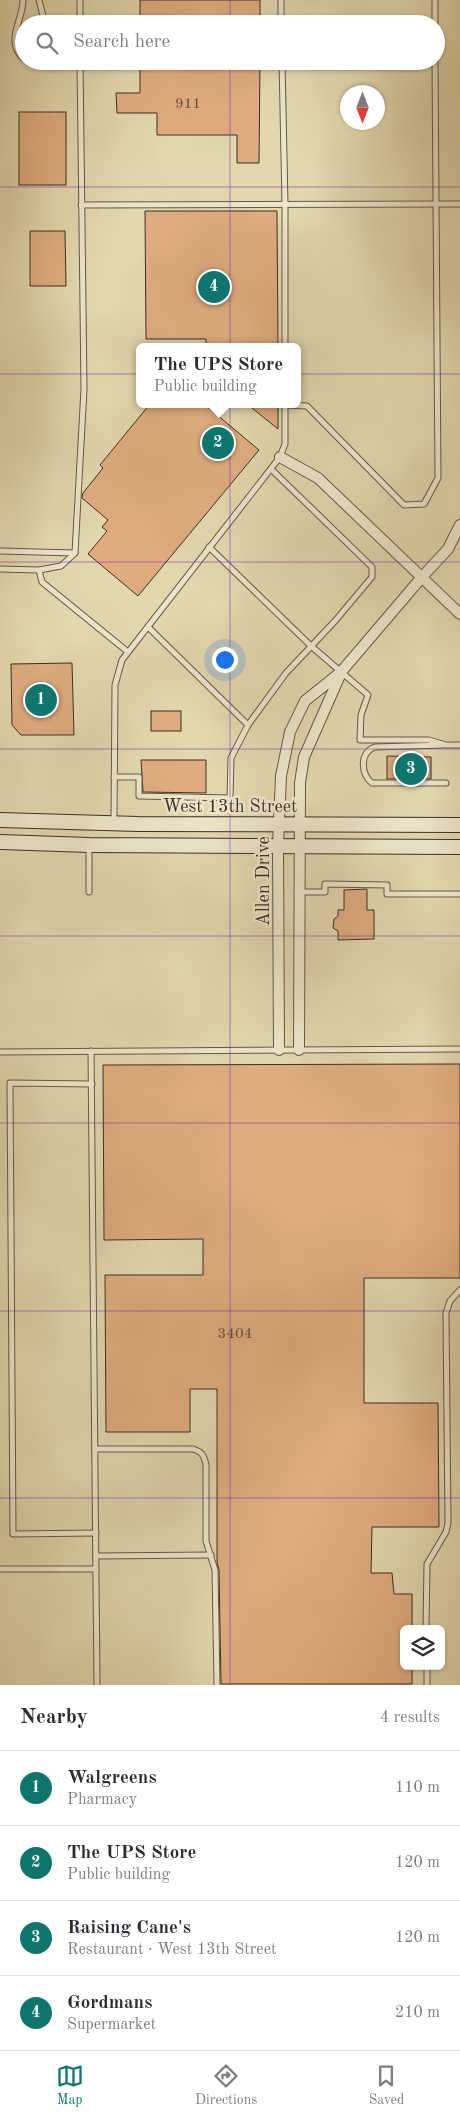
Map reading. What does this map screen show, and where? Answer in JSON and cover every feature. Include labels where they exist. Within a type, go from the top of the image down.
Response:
[{"type":"main road","name":"West 13th Street","points":[[0,820],[114,823],[460,825]]},
{"type":"main road","points":[[0,842],[89,845],[460,847]]},
{"type":"street","points":[[280,457],[318,478],[460,614]]},
{"type":"street","name":"Allen Drive","points":[[279,1050],[278,846],[282,776],[290,732],[305,701],[341,672],[448,549],[460,525]]},
{"type":"street","name":"Allen Drive","points":[[299,1050],[300,783],[304,758],[341,672]]},
{"type":"lane","points":[[21,15],[23,0]]},
{"type":"lane","points":[[39,0],[43,15]]},
{"type":"lane","points":[[80,0],[80,15]]},
{"type":"lane","points":[[281,0],[281,15]]},
{"type":"lane","points":[[435,0],[435,15]]},
{"type":"lane","points":[[15,29],[15,44]]},
{"type":"lane","points":[[0,569],[40,570],[61,566],[75,553],[84,389],[80,70]]},
{"type":"lane","points":[[282,70],[285,343]]},
{"type":"lane","points":[[301,406],[307,406],[404,505],[424,504],[438,478],[435,70]]},
{"type":"lane","points":[[81,205],[460,204]]},
{"type":"lane","points":[[114,823],[115,685],[122,660],[280,457],[285,444],[285,408]]},
{"type":"lane","points":[[114,777],[139,777],[139,796],[230,798],[231,758],[248,725],[286,673],[335,621],[372,577],[372,568],[271,469]]},
{"type":"lane","points":[[209,548],[312,646],[368,696],[362,715],[360,740],[429,740],[446,745]]},
{"type":"lane","points":[[0,551],[75,553]]},
{"type":"lane","points":[[40,570],[42,582],[128,652]]},
{"type":"lane","points":[[148,627],[248,725]]},
{"type":"lane","points":[[446,783],[372,783],[365,774],[364,754],[369,749],[375,747],[460,745]]},
{"type":"lane","points":[[89,845],[89,892]]},
{"type":"lane","points":[[300,892],[325,892],[325,884],[387,884],[386,894],[460,894]]},
{"type":"lane","points":[[0,1052],[460,1049]]},
{"type":"lane","points":[[91,1051],[97,1685]]},
{"type":"lane","points":[[92,1084],[10,1084],[13,1534],[96,1533]]},
{"type":"lane","points":[[426,1625],[427,1564],[446,1532],[448,1523],[446,1313],[450,1301],[460,1290]]},
{"type":"lane","points":[[95,1449],[193,1449],[200,1451],[204,1456],[206,1465],[206,1541],[215,1570],[217,1685]]},
{"type":"lane","points":[[96,1556],[211,1555]]},
{"type":"lane","points":[[0,1569],[96,1569]]},
{"type":"lane","points":[[427,1670],[427,1685]]},
{"type":"building","points":[[140,0],[260,0],[260,15],[140,15]]},
{"type":"building","points":[[140,70],[260,70],[259,163],[237,163],[237,135],[157,135],[157,113],[117,113],[116,93],[140,93]]},
{"type":"building","points":[[19,112],[66,112],[66,185],[19,185]]},
{"type":"building","points":[[145,211],[277,211],[278,343],[206,343],[206,339],[146,339]]},
{"type":"building","points":[[30,231],[65,231],[66,286],[30,286]]},
{"type":"building","points":[[147,408],[209,408],[259,450],[138,596],[88,554],[107,531],[102,527],[108,520],[82,498],[83,493],[103,468],[100,465]]},
{"type":"building","points":[[252,408],[278,408],[278,429]]},
{"type":"building","points":[[72,663],[74,735],[21,735],[12,725],[11,664]]},
{"type":"building","points":[[151,711],[181,711],[181,731],[151,731]]},
{"type":"building","points":[[387,756],[431,757],[431,779],[387,779]]},
{"type":"building","points":[[141,760],[206,760],[206,793],[143,792]]},
{"type":"building","points":[[367,889],[367,910],[374,910],[374,939],[338,940],[338,931],[333,928],[334,919],[338,916],[338,910],[344,910],[344,890]]},
{"type":"building","points":[[460,1064],[460,1278],[364,1278],[364,1403],[438,1403],[439,1527],[372,1527],[371,1573],[392,1573],[394,1594],[412,1594],[412,1625],[400,1625],[400,1670],[412,1670],[412,1684],[221,1684],[219,1570],[217,1562],[217,1389],[190,1389],[190,1432],[106,1432],[105,1275],[203,1275],[203,1239],[104,1240],[103,1065]]},
{"type":"place","name":"Gordmans","points":[[214,287]]},
{"type":"place","name":"The UPS Store","points":[[218,443]]},
{"type":"place","name":"Walgreens","points":[[41,700]]},
{"type":"place","name":"Raising Cane's","points":[[411,769]]}]
